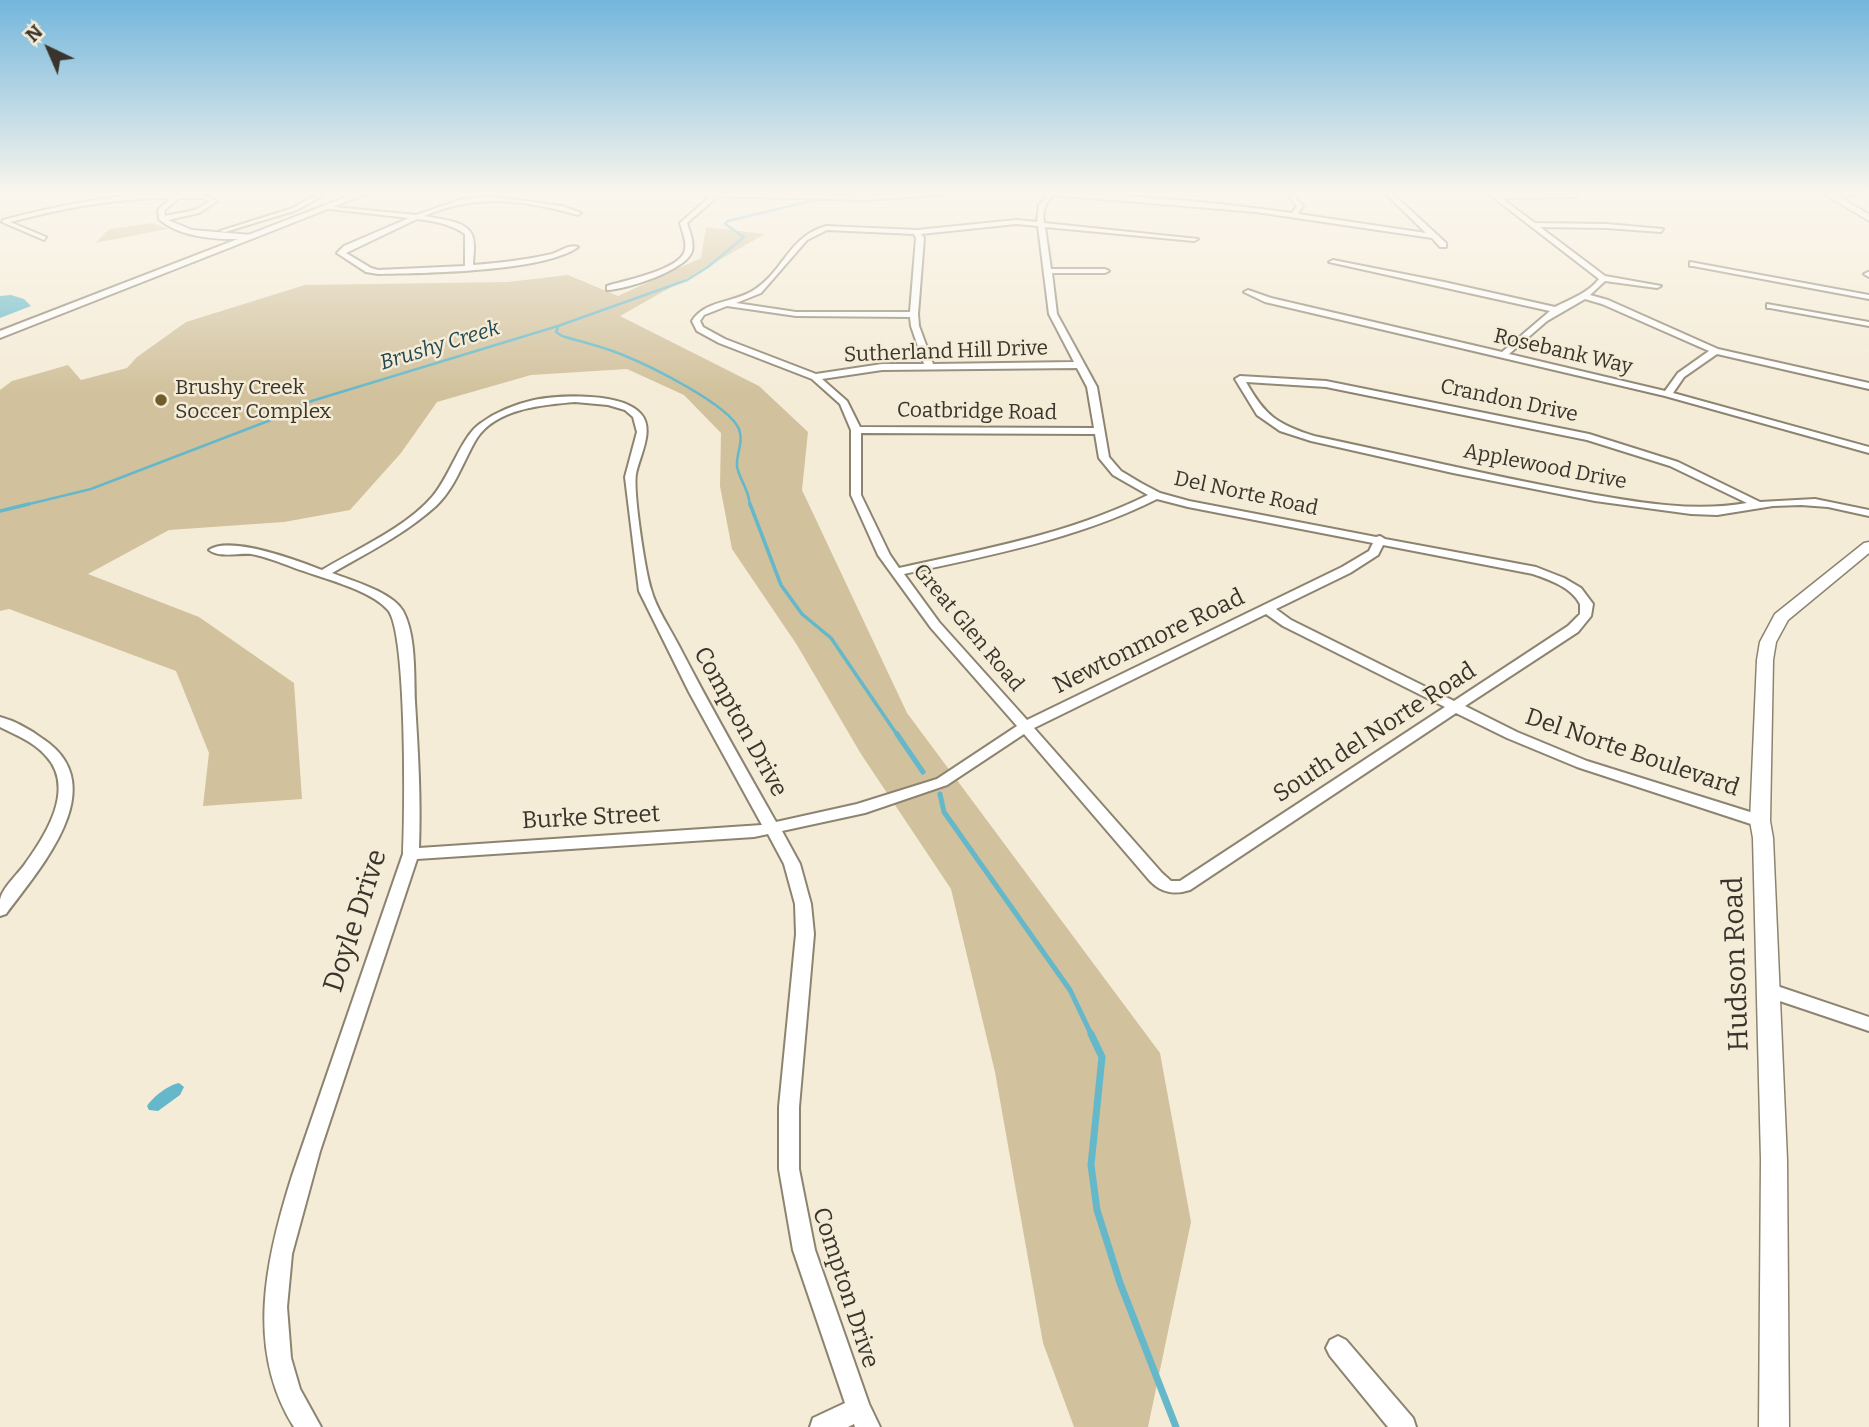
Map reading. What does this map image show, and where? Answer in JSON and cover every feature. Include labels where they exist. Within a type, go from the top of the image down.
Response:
[{"type":"main road","points":[[0,335],[191,261]]},
{"type":"street","points":[[355,261],[374,271],[530,261]]},
{"type":"street","points":[[469,261],[469,266]]},
{"type":"street","points":[[610,288],[665,270],[682,261]]},
{"type":"street","name":"Great Glen Road","points":[[787,261],[760,289],[701,313],[696,318],[697,325],[722,341],[814,377],[844,403],[856,430],[856,495],[879,545],[935,625],[1027,726]]},
{"type":"street","points":[[918,261],[915,326],[930,367]]},
{"type":"street","name":"Del Norte Road","points":[[1045,261],[1053,314],[1092,387],[1101,452],[1109,466],[1156,495],[1188,504],[1380,539]]},
{"type":"street","points":[[1580,261],[1603,278],[1657,286]]},
{"type":"street","points":[[1333,262],[1556,310]]},
{"type":"street","points":[[1693,264],[1869,297]]},
{"type":"street","points":[[1047,271],[1105,271]]},
{"type":"street","points":[[1503,356],[1556,310],[1584,296],[1603,278]]},
{"type":"street","name":"Rosebank Way","points":[[1248,292],[1268,300],[1667,394],[1869,450]]},
{"type":"street","points":[[1584,296],[1605,302],[1715,351],[1869,386]]},
{"type":"street","points":[[726,304],[755,310],[807,314],[914,314]]},
{"type":"street","points":[[1770,306],[1869,324]]},
{"type":"street","points":[[1667,394],[1681,375],[1715,351]]},
{"type":"street","name":"Sutherland Hill Drive","points":[[814,377],[869,368],[1079,365]]},
{"type":"street","name":"Applewood Drive","points":[[1240,379],[1259,414],[1281,428],[1311,438],[1567,493],[1695,512],[1726,512],[1759,505],[1821,502],[1869,513]]},
{"type":"street","name":"Crandon Drive","points":[[1240,379],[1326,384],[1578,435],[1674,464],[1759,505]]},
{"type":"street","name":"Compton Drive","points":[[323,574],[401,528],[433,503],[449,484],[472,437],[496,417],[535,403],[566,399],[597,400],[628,408],[638,416],[642,428],[630,477],[633,520],[645,591],[696,692],[792,864],[803,904],[805,934],[789,1107],[789,1169],[804,1250],[863,1418]]},
{"type":"street","name":"Coatbridge Road","points":[[856,430],[1098,432]]},
{"type":"street","points":[[896,572],[1055,537],[1118,514],[1156,495]]},
{"type":"street","name":"Newtonmore Road","points":[[774,829],[860,809],[942,782],[1027,726],[1364,560],[1374,553],[1380,539]]},
{"type":"street","name":"South del Norte Road","points":[[1027,726],[1155,877],[1167,886],[1177,888],[1184,886],[1455,708],[1573,629],[1585,617],[1586,602],[1567,584],[1536,571],[1380,539]]},
{"type":"street","name":"Hudson Road","points":[[1774,1427],[1774,1160],[1760,821],[1765,660],[1774,626],[1790,608],[1869,546]]},
{"type":"street","name":"Doyle Drive","points":[[215,550],[251,551],[377,595],[393,607],[401,619],[407,673],[413,811],[411,854],[325,1103],[284,1243],[275,1332],[280,1364],[289,1392],[309,1427]]},
{"type":"street","name":"Del Norte Boulevard","points":[[1267,610],[1455,708],[1582,764],[1760,821]]},
{"type":"street","points":[[0,721],[47,748],[64,770],[68,784],[67,797],[57,826],[0,910]]},
{"type":"street","name":"Burke Street","points":[[411,854],[774,829]]},
{"type":"street","points":[[1768,990],[1869,1024]]},
{"type":"street","points":[[1338,1348],[1404,1427]]},
{"type":"street","points":[[822,1427],[863,1418]]},
{"type":"shaded area","points":[[695,261],[718,261],[620,316],[759,386],[808,432],[802,490],[907,713],[1160,1053],[1191,1222],[1148,1427],[1074,1427],[1043,1343],[995,1072],[951,889],[861,754],[797,645],[732,549],[720,486],[721,433],[684,395],[627,369],[531,375],[437,402],[401,453],[350,510],[284,522],[169,530],[88,574],[199,617],[294,683],[302,799],[203,806],[209,753],[176,671],[9,609],[0,611],[0,390],[12,381],[68,365],[81,380],[127,368],[137,357],[186,322],[305,285],[508,282],[568,275],[618,296]]},
{"type":"water","points":[[11,295],[24,299],[31,306],[0,318],[0,296]]},
{"type":"water","points":[[179,1083],[184,1087],[180,1095],[158,1111],[149,1110],[147,1106],[157,1095]]},
{"type":"waterway","name":"Brushy Creek","points":[[21,506],[91,489],[276,418],[305,403],[558,326],[687,280],[716,261]]},
{"type":"waterway","points":[[558,327],[556,332],[562,336],[616,352],[669,377],[705,398],[732,419],[739,429],[737,466],[750,506]]},
{"type":"waterway","name":"Brushy Creek","points":[[0,511],[29,504]]},
{"type":"waterway","points":[[750,504],[781,585],[802,614],[831,638],[898,736]]},
{"type":"waterway","points":[[897,734],[923,772]]},
{"type":"waterway","points":[[940,794],[944,812],[1070,990],[1092,1036]]},
{"type":"waterway","points":[[1091,1034],[1102,1057],[1091,1165],[1097,1210],[1120,1283],[1176,1427]]},
{"type":"place","name":"Brushy Creek Soccer Complex","points":[[161,400]]}]
